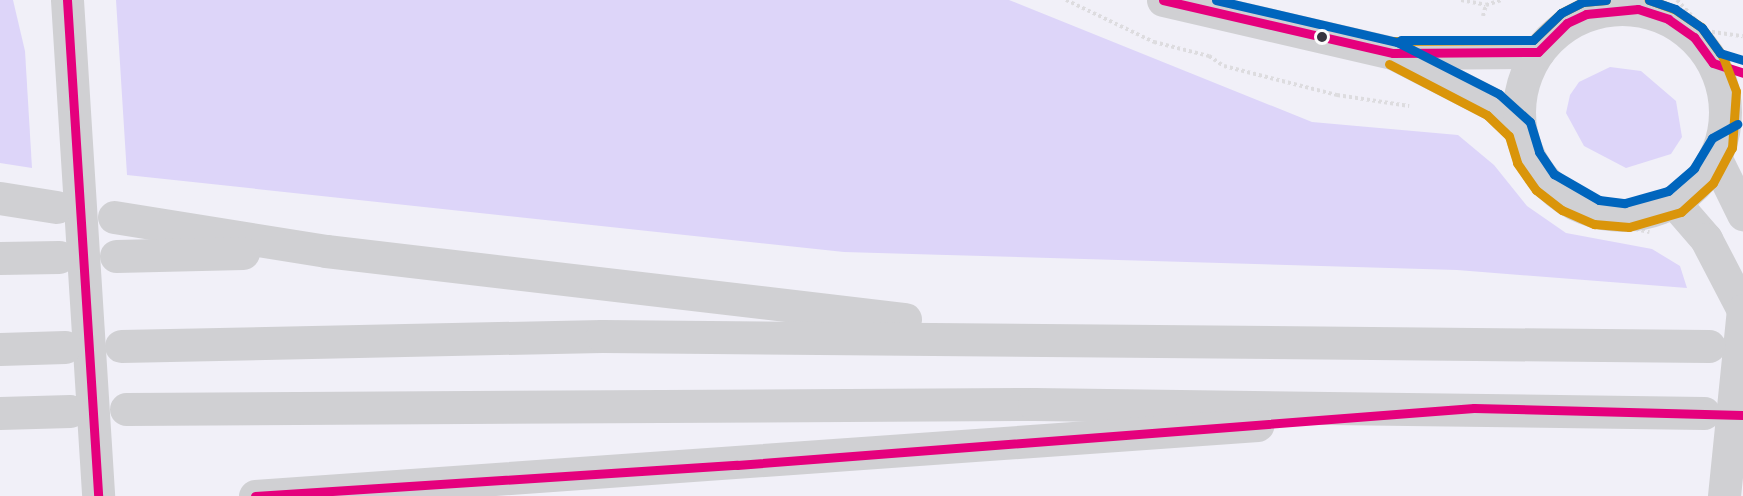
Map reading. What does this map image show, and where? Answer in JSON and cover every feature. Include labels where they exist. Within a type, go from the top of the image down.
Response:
[{"type":"main road","points":[[67,0],[98,496]]},
{"type":"main road","points":[[1163,0],[1393,53],[1538,52]]},
{"type":"main road","points":[[1516,143],[1520,99],[1538,52],[1568,23],[1608,5],[1638,9],[1668,19],[1694,37],[1728,68],[1724,93],[1726,146],[1743,214]]},
{"type":"main road","points":[[1393,53],[1494,105],[1516,143],[1545,182],[1569,200],[1596,212],[1626,215],[1674,202],[1703,176],[1726,146]]},
{"type":"main road","points":[[0,198],[56,207]]},
{"type":"main road","points":[[1674,202],[1706,239],[1743,310],[1724,496]]},
{"type":"main road","points":[[114,217],[326,251],[1046,337]]},
{"type":"main road","points":[[116,256],[326,251]]},
{"type":"main road","points":[[0,258],[59,257]]},
{"type":"main road","points":[[121,346],[602,336],[1046,337],[1709,346]]},
{"type":"main road","points":[[0,349],[65,347]]},
{"type":"main road","points":[[126,409],[573,404],[1474,408],[1704,413]]},
{"type":"main road","points":[[255,496],[737,465],[1474,408]]},
{"type":"main road","points":[[0,413],[70,411]]},
{"type":"path","points":[[1461,0],[1486,5],[1501,0]]},
{"type":"path","points":[[1677,0],[1706,31],[1743,36]]},
{"type":"path","points":[[1516,143],[1541,190],[1577,217],[1608,227],[1654,233]]},
{"type":"shaded area","points":[[0,0],[13,0],[25,51],[32,168],[0,163]]},
{"type":"shaded area","points":[[116,0],[1009,0],[1312,122],[1458,135],[1494,165],[1527,206],[1566,233],[1652,249],[1680,266],[1687,288],[1457,270],[844,252],[127,175]]},
{"type":"shaded area","points":[[1610,67],[1641,71],[1676,101],[1682,137],[1671,154],[1626,168],[1584,146],[1566,113],[1570,95],[1579,82]]},
{"type":"transit line","points":[[67,0],[98,496]]},
{"type":"transit line","points":[[1163,0],[1393,53],[1538,52],[1567,23],[1586,14],[1638,9],[1668,19],[1694,37],[1713,63],[1743,73]]},
{"type":"transit line","points":[[1216,0],[1397,42],[1499,94],[1530,122],[1539,152],[1554,174],[1599,200],[1625,203],[1668,191],[1694,168],[1712,138],[1737,124]]},
{"type":"transit line","points":[[1394,41],[1533,40],[1561,13],[1583,2],[1606,0]]},
{"type":"transit line","points":[[1401,40],[1533,40],[1561,13],[1583,2],[1606,0]]},
{"type":"transit line","points":[[1389,64],[1487,115],[1509,136],[1517,163],[1536,190],[1562,210],[1594,224],[1629,227],[1681,212],[1713,183],[1732,148],[1736,91],[1723,57],[1701,27],[1674,9],[1649,0]]},
{"type":"transit line","points":[[1649,0],[1675,9],[1702,28],[1720,53],[1743,60]]},
{"type":"transit line","points":[[255,496],[737,465],[1474,408],[1743,415]]}]
